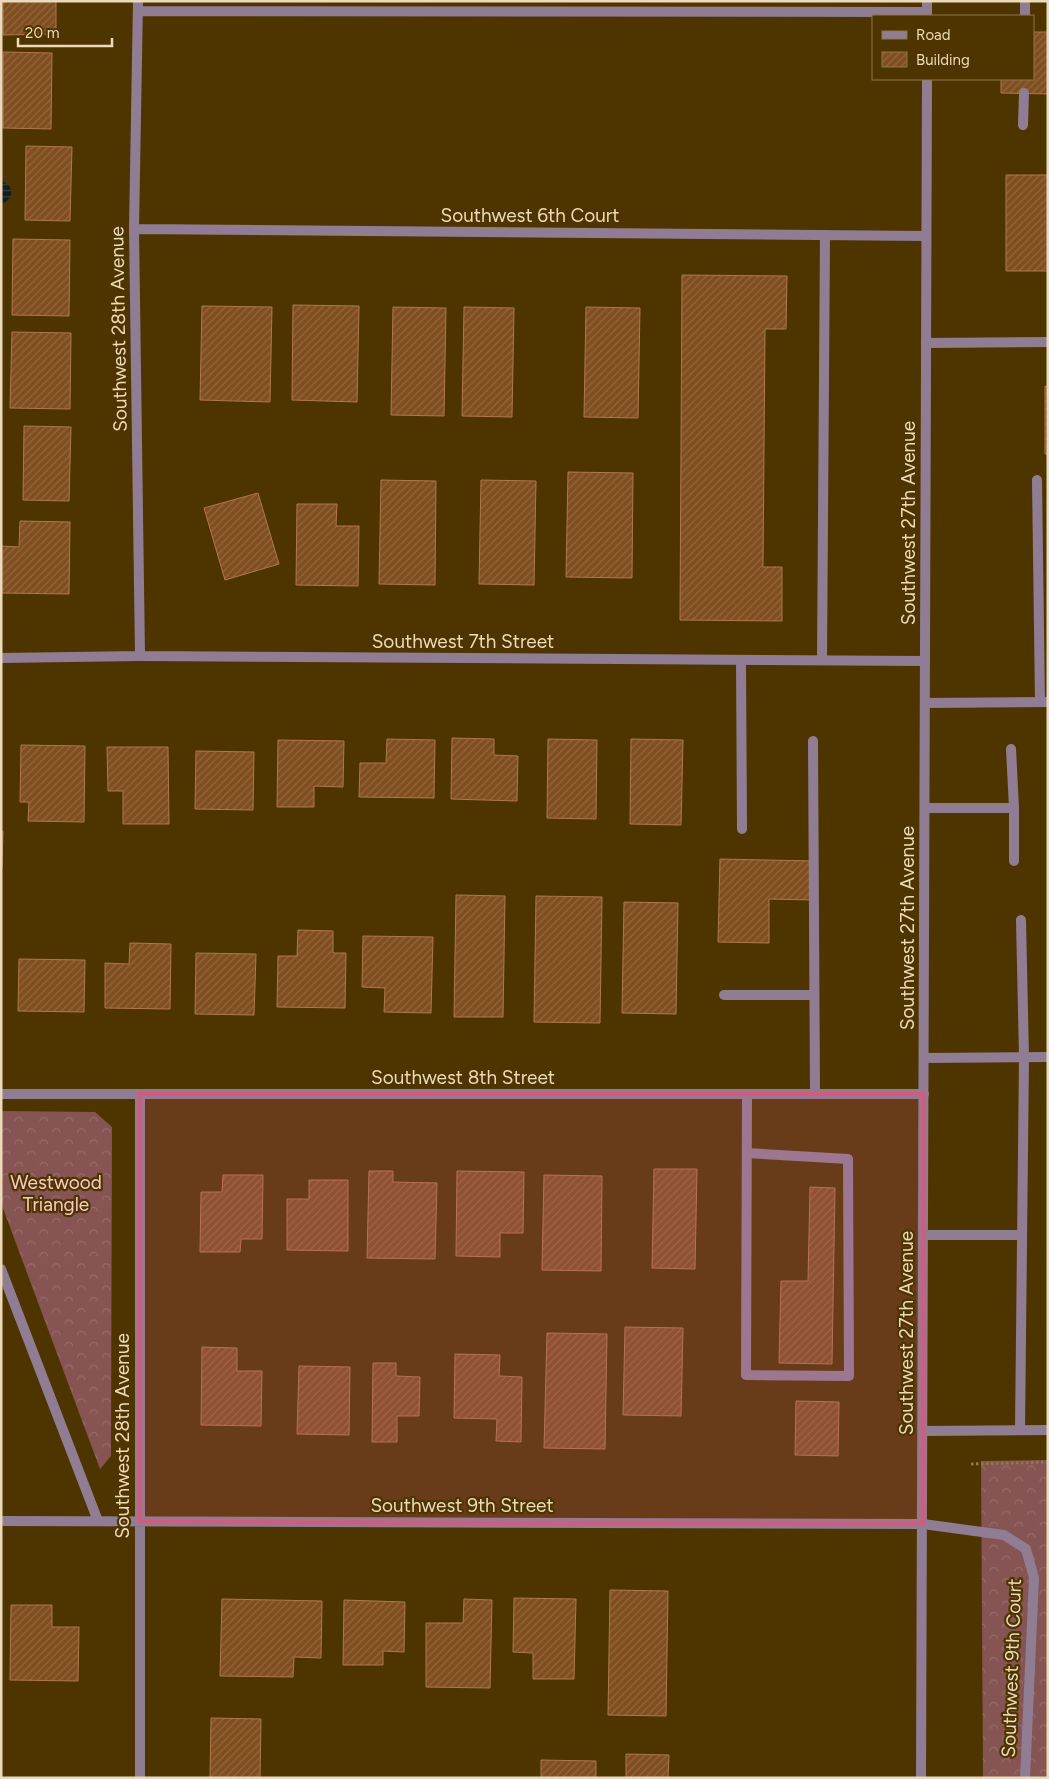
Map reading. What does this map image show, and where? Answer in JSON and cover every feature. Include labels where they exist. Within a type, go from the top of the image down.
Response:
[{"type":"street","points":[[1025,1],[1025,15]]},
{"type":"street","points":[[138,6],[927,10]]},
{"type":"street","name":"Southwest 28th Avenue","points":[[138,6],[134,230],[140,656]]},
{"type":"street","name":"Southwest 27th Avenue","points":[[921,1778],[927,80]]},
{"type":"street","points":[[1023,125],[1024,94]]},
{"type":"street","name":"Southwest 6th Court","points":[[134,230],[926,236]]},
{"type":"street","points":[[822,660],[825,235]]},
{"type":"street","points":[[926,343],[1048,342]]},
{"type":"street","points":[[925,702],[1044,702],[1037,480]]},
{"type":"street","name":"Southwest 7th Street","points":[[1,658],[140,656],[925,661]]},
{"type":"street","points":[[741,660],[742,829]]},
{"type":"street","points":[[813,741],[815,1094]]},
{"type":"street","points":[[1011,749],[1014,861]]},
{"type":"street","points":[[925,808],[1014,808]]},
{"type":"street","points":[[1020,1430],[1024,1057],[1021,920]]},
{"type":"street","points":[[724,995],[814,995]]},
{"type":"street","points":[[924,1058],[1048,1057]]},
{"type":"street","name":"Southwest 8th Street","points":[[1,1094],[924,1094]]},
{"type":"street","name":"Southwest 28th Avenue","points":[[140,1094],[140,1778]]},
{"type":"street","points":[[747,1094],[746,1375],[849,1376],[848,1159],[747,1154]]},
{"type":"street","points":[[923,1235],[1022,1235]]},
{"type":"street","points":[[1,1269],[98,1521]]},
{"type":"street","points":[[923,1432],[1048,1430]]},
{"type":"street","name":"Southwest 9th Street","points":[[1,1521],[922,1524]]},
{"type":"street","name":"Southwest 9th Court","points":[[922,1524],[1004,1536],[1026,1549],[1034,1578],[1025,1778]]},
{"type":"path","points":[[971,1464],[1048,1462]]},
{"type":"highlighted area","points":[[140,1094],[924,1094],[923,1524],[140,1522]]},
{"type":"green space","name":"Westwood Triangle","points":[[1,1111],[95,1112],[112,1127],[111,1456],[100,1469],[1,1203]]},
{"type":"green space","points":[[1048,1460],[1048,1778],[983,1778],[981,1461]]},
{"type":"shaded area","points":[[2,181],[9,186],[11,193],[8,199],[1,205]]},
{"type":"building","points":[[3,1],[56,1],[56,34],[3,35]]},
{"type":"building","points":[[1034,32],[1048,32],[1048,94],[1001,93],[1001,80],[1034,80]]},
{"type":"building","points":[[3,52],[52,53],[51,129],[3,128]]},
{"type":"building","points":[[26,146],[72,147],[70,221],[25,220]]},
{"type":"building","points":[[1006,175],[1048,175],[1048,271],[1006,271]]},
{"type":"building","points":[[13,239],[70,240],[69,316],[12,315]]},
{"type":"building","points":[[682,275],[787,276],[786,329],[765,329],[763,567],[782,567],[782,621],[680,620]]},
{"type":"building","points":[[293,305],[359,306],[357,402],[292,400]]},
{"type":"building","points":[[202,306],[272,307],[270,402],[200,400]]},
{"type":"building","points":[[393,307],[446,308],[444,416],[391,415]]},
{"type":"building","points":[[464,307],[514,308],[512,417],[462,416]]},
{"type":"building","points":[[586,307],[640,308],[638,418],[584,417]]},
{"type":"building","points":[[12,332],[71,333],[70,409],[10,408]]},
{"type":"building","points":[[1045,386],[1048,387],[1048,454],[1045,454]]},
{"type":"building","points":[[24,426],[71,427],[69,501],[23,500]]},
{"type":"building","points":[[568,472],[633,473],[632,578],[566,577]]},
{"type":"building","points":[[381,480],[436,481],[435,585],[379,584]]},
{"type":"building","points":[[481,480],[536,481],[534,585],[479,584]]},
{"type":"building","points":[[258,493],[279,564],[225,580],[204,508]]},
{"type":"building","points":[[297,504],[337,504],[336,526],[359,526],[358,586],[296,585]]},
{"type":"building","points":[[20,521],[70,522],[69,594],[1,593],[1,546],[19,547]]},
{"type":"building","points":[[452,738],[494,739],[494,755],[518,756],[517,801],[451,799]]},
{"type":"building","points":[[387,739],[435,740],[434,798],[359,797],[360,763],[386,763]]},
{"type":"building","points":[[548,739],[597,740],[596,819],[547,818]]},
{"type":"building","points":[[631,739],[683,740],[681,825],[630,824]]},
{"type":"building","points":[[278,740],[344,741],[343,787],[314,786],[314,807],[277,807]]},
{"type":"building","points":[[21,745],[85,746],[84,822],[28,821],[29,802],[20,802]]},
{"type":"building","points":[[107,747],[168,747],[169,824],[123,824],[123,791],[108,791]]},
{"type":"building","points":[[196,751],[254,752],[253,810],[195,809]]},
{"type":"building","points":[[1,831],[3,831],[2,868],[1,868]]},
{"type":"building","points":[[720,859],[813,861],[813,900],[769,899],[769,943],[718,942]]},
{"type":"building","points":[[456,895],[505,896],[503,1017],[454,1017]]},
{"type":"building","points":[[536,896],[602,897],[600,1023],[534,1022]]},
{"type":"building","points":[[624,902],[678,903],[676,1014],[622,1013]]},
{"type":"building","points":[[298,930],[333,931],[333,953],[346,953],[345,1008],[277,1007],[278,956],[297,956]]},
{"type":"building","points":[[363,936],[433,937],[431,1013],[384,1012],[385,988],[362,987]]},
{"type":"building","points":[[130,943],[171,944],[170,1009],[105,1008],[105,963],[129,964]]},
{"type":"building","points":[[196,953],[256,954],[254,1015],[195,1014]]},
{"type":"building","points":[[19,959],[85,960],[84,1012],[18,1011]]},
{"type":"building","points":[[654,1169],[697,1169],[695,1269],[652,1268]]},
{"type":"building","points":[[369,1171],[393,1171],[393,1182],[437,1183],[435,1259],[367,1258]]},
{"type":"building","points":[[457,1171],[524,1172],[523,1233],[500,1233],[500,1257],[456,1256]]},
{"type":"building","points":[[223,1175],[263,1175],[262,1239],[241,1239],[240,1252],[200,1252],[201,1192],[222,1192]]},
{"type":"building","points":[[544,1175],[602,1176],[601,1271],[542,1270]]},
{"type":"building","points":[[309,1180],[348,1180],[348,1251],[287,1250],[287,1199],[309,1199]]},
{"type":"building","points":[[810,1187],[835,1188],[832,1364],[779,1363],[781,1281],[808,1281]]},
{"type":"building","points":[[625,1327],[683,1328],[681,1416],[623,1415]]},
{"type":"building","points":[[547,1333],[607,1334],[605,1449],[544,1448]]},
{"type":"building","points":[[202,1347],[237,1348],[237,1371],[262,1371],[261,1426],[201,1425]]},
{"type":"building","points":[[455,1354],[500,1355],[499,1376],[522,1377],[521,1442],[496,1441],[497,1419],[454,1418]]},
{"type":"building","points":[[373,1363],[396,1363],[396,1376],[420,1377],[419,1416],[397,1416],[397,1442],[372,1442]]},
{"type":"building","points":[[299,1366],[350,1367],[349,1435],[297,1434]]},
{"type":"building","points":[[796,1401],[839,1402],[838,1456],[795,1455]]},
{"type":"building","points":[[610,1590],[668,1591],[666,1716],[608,1715]]},
{"type":"building","points":[[514,1598],[576,1599],[574,1679],[533,1679],[533,1653],[513,1652]]},
{"type":"building","points":[[222,1599],[322,1601],[321,1658],[294,1657],[293,1677],[220,1676]]},
{"type":"building","points":[[464,1599],[492,1600],[490,1688],[426,1687],[426,1623],[463,1623]]},
{"type":"building","points":[[344,1600],[405,1602],[404,1652],[383,1651],[383,1665],[343,1665]]},
{"type":"building","points":[[11,1605],[52,1605],[52,1627],[79,1627],[78,1681],[10,1680]]},
{"type":"building","points":[[211,1718],[261,1719],[260,1778],[210,1778]]},
{"type":"building","points":[[626,1754],[669,1755],[668,1778],[626,1778]]},
{"type":"building","points":[[541,1760],[596,1761],[596,1778],[541,1778]]}]
